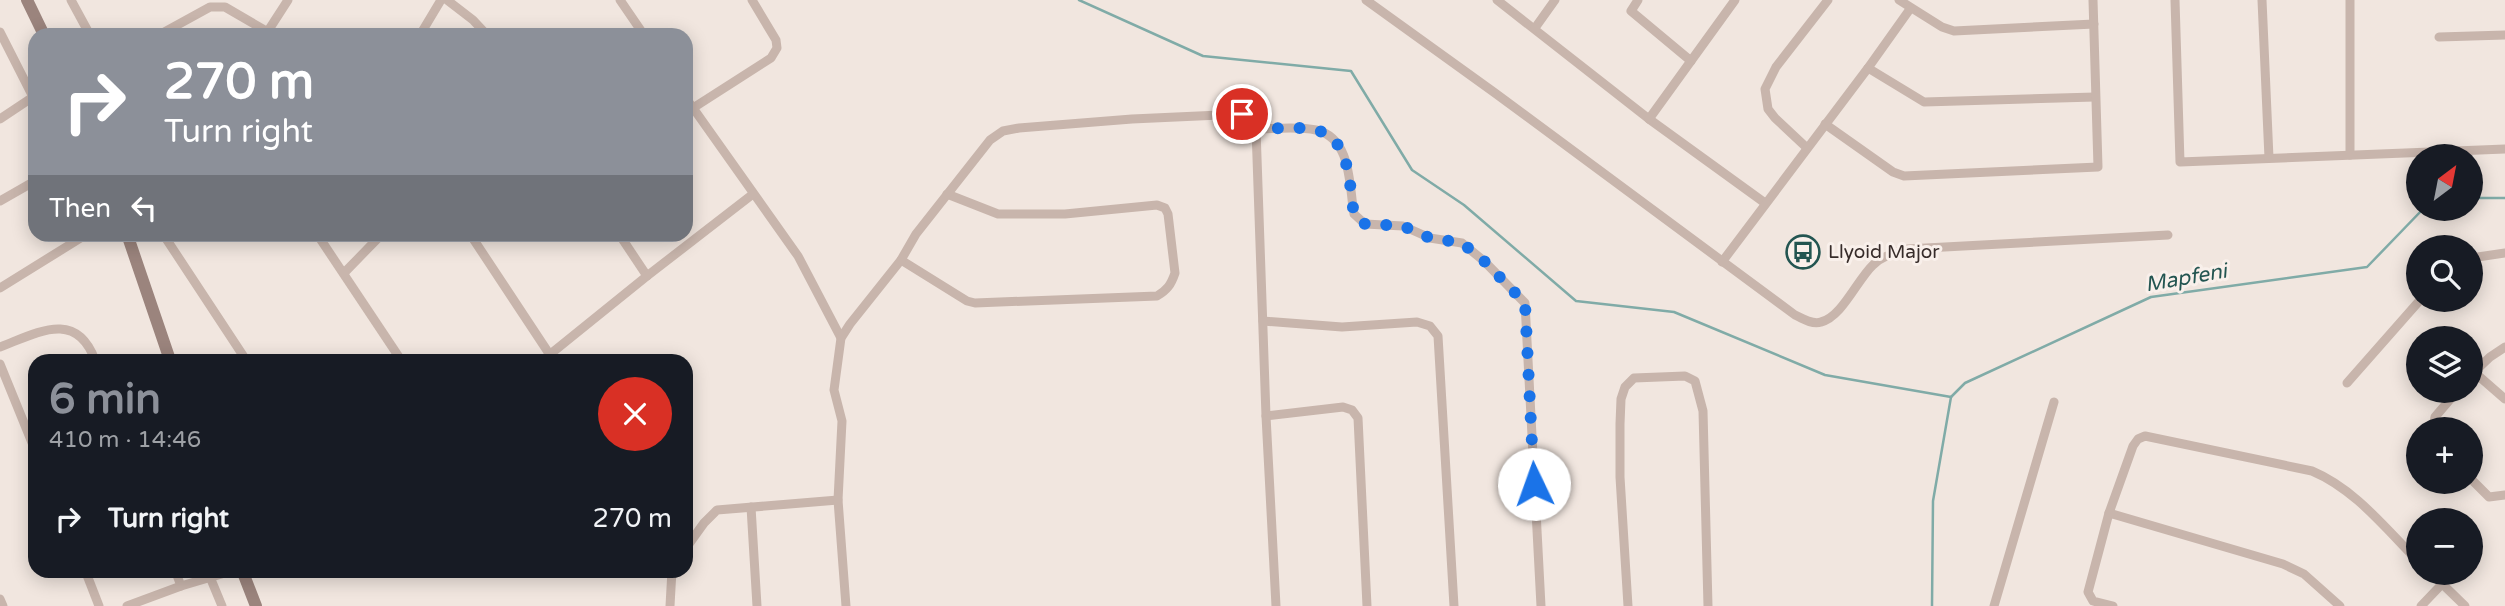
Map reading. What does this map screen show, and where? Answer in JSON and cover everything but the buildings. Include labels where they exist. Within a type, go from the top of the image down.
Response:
[{"type":"street","points":[[27,0],[41,28]]},
{"type":"street","points":[[72,0],[86,28]]},
{"type":"street","points":[[273,28],[288,0]]},
{"type":"street","points":[[424,28],[441,0]]},
{"type":"street","points":[[447,0],[480,28]]},
{"type":"street","points":[[620,0],[639,28]]},
{"type":"street","points":[[693,107],[771,58],[777,48],[776,40],[752,0]]},
{"type":"street","points":[[1366,0],[1795,315],[1819,323],[1830,318],[1842,305],[1873,264],[1889,254],[1907,249],[2168,236]]},
{"type":"street","points":[[1497,0],[1649,119],[1765,203]]},
{"type":"street","points":[[1535,29],[1555,0]]},
{"type":"street","points":[[1638,0],[1630,10],[1691,61]]},
{"type":"street","points":[[1649,119],[1735,0]]},
{"type":"street","points":[[1807,148],[1768,109],[1765,89],[1776,67],[1828,0]]},
{"type":"street","points":[[1899,0],[1910,9],[1954,31],[2094,24]]},
{"type":"street","points":[[1825,124],[1893,172],[1904,176],[2098,167],[2093,0]]},
{"type":"street","points":[[2175,0],[2180,162],[2505,149]]},
{"type":"street","points":[[2262,0],[2269,158]]},
{"type":"street","points":[[2350,0],[2350,155]]},
{"type":"street","points":[[171,28],[210,6],[225,7],[261,28]]},
{"type":"street","points":[[1722,262],[1910,9]]},
{"type":"street","points":[[0,32],[28,87]]},
{"type":"street","points":[[2439,37],[2505,35]]},
{"type":"street","points":[[1868,68],[1924,102],[2095,97]]},
{"type":"street","points":[[0,119],[28,100]]},
{"type":"street","points":[[693,109],[798,256],[841,338]]},
{"type":"street","points":[[846,606],[838,500],[842,421],[834,390],[841,338],[849,324],[901,260],[916,234],[990,140],[1003,131],[1132,119],[1242,114],[1255,129],[1276,606]]},
{"type":"street","points":[[1255,129],[1316,130],[1331,137],[1339,143],[1354,214],[1359,220],[1365,224],[1403,226],[1430,238],[1462,243],[1484,261],[1525,303],[1542,606]]},
{"type":"street","points":[[0,201],[28,185]]},
{"type":"street","points":[[693,240],[753,194]]},
{"type":"street","points":[[901,260],[967,301],[975,303],[1157,296],[1167,290],[1172,282],[1175,273],[1165,208],[1157,205],[1065,214],[998,214],[947,194]]},
{"type":"street","points":[[0,288],[73,242]]},
{"type":"street","points":[[130,242],[168,354]]},
{"type":"street","points":[[168,242],[242,354]]},
{"type":"street","points":[[323,242],[397,354]]},
{"type":"street","points":[[344,273],[374,242]]},
{"type":"street","points":[[475,242],[545,354]]},
{"type":"street","points":[[624,242],[646,276]]},
{"type":"street","points":[[552,354],[690,242]]},
{"type":"street","points":[[2483,256],[2505,253]]},
{"type":"street","points":[[2347,383],[2410,312]]},
{"type":"street","points":[[1263,321],[1342,327],[1417,322],[1430,326],[1438,335],[1454,606]]},
{"type":"street","points":[[0,347],[53,328],[69,329],[80,337],[92,354]]},
{"type":"street","points":[[2483,365],[2505,347]]},
{"type":"street","points":[[0,365],[28,433]]},
{"type":"street","points":[[1628,606],[1620,477],[1621,399],[1625,387],[1634,378],[1685,376],[1695,380],[1703,411],[1708,606]]},
{"type":"street","points":[[2483,381],[2505,399]]},
{"type":"street","points":[[1994,606],[2054,402]]},
{"type":"street","points":[[2435,417],[2447,403]]},
{"type":"street","points":[[1266,416],[1343,407],[1352,410],[1358,418],[1367,606]]},
{"type":"street","points":[[2113,606],[2093,601],[2088,592],[2109,513],[2133,446],[2138,439],[2145,436],[2312,471],[2330,479],[2348,493],[2406,549]]},
{"type":"street","points":[[2483,491],[2489,497],[2505,495]]},
{"type":"street","points":[[693,538],[718,510],[838,500]]},
{"type":"street","points":[[751,507],[757,606]]},
{"type":"street","points":[[2109,513],[2283,564],[2304,574],[2340,606]]},
{"type":"street","points":[[88,578],[99,606]]},
{"type":"street","points":[[178,578],[181,586]]},
{"type":"street","points":[[127,606],[207,578]]},
{"type":"street","points":[[210,578],[222,606]]},
{"type":"street","points":[[245,578],[256,606]]},
{"type":"street","points":[[670,606],[671,578]]},
{"type":"street","points":[[2421,606],[2441,585]]},
{"type":"street","points":[[2443,585],[2465,606]]},
{"type":"street","points":[[0,599],[3,606]]},
{"type":"waterway","points":[[1079,0],[1203,56],[1351,71],[1412,170],[1464,205],[1576,301],[1674,312],[1825,375],[1951,397]]},
{"type":"waterway","name":"Mapfeni","points":[[2483,198],[2505,198]]},
{"type":"waterway","name":"Mapfeni","points":[[1951,397],[1965,383],[2151,297],[2367,267],[2411,221]]},
{"type":"waterway","points":[[1932,606],[1933,501],[1951,397]]},
{"type":"place","name":"Llyoid Major","points":[[1803,252]]},
{"type":"route","points":[[1242,114],[1254,124],[1255,129],[1316,130],[1331,137],[1339,143],[1349,176],[1354,214],[1359,220],[1378,226],[1403,226],[1430,238],[1462,243],[1484,261],[1525,303],[1534,484]]}]
